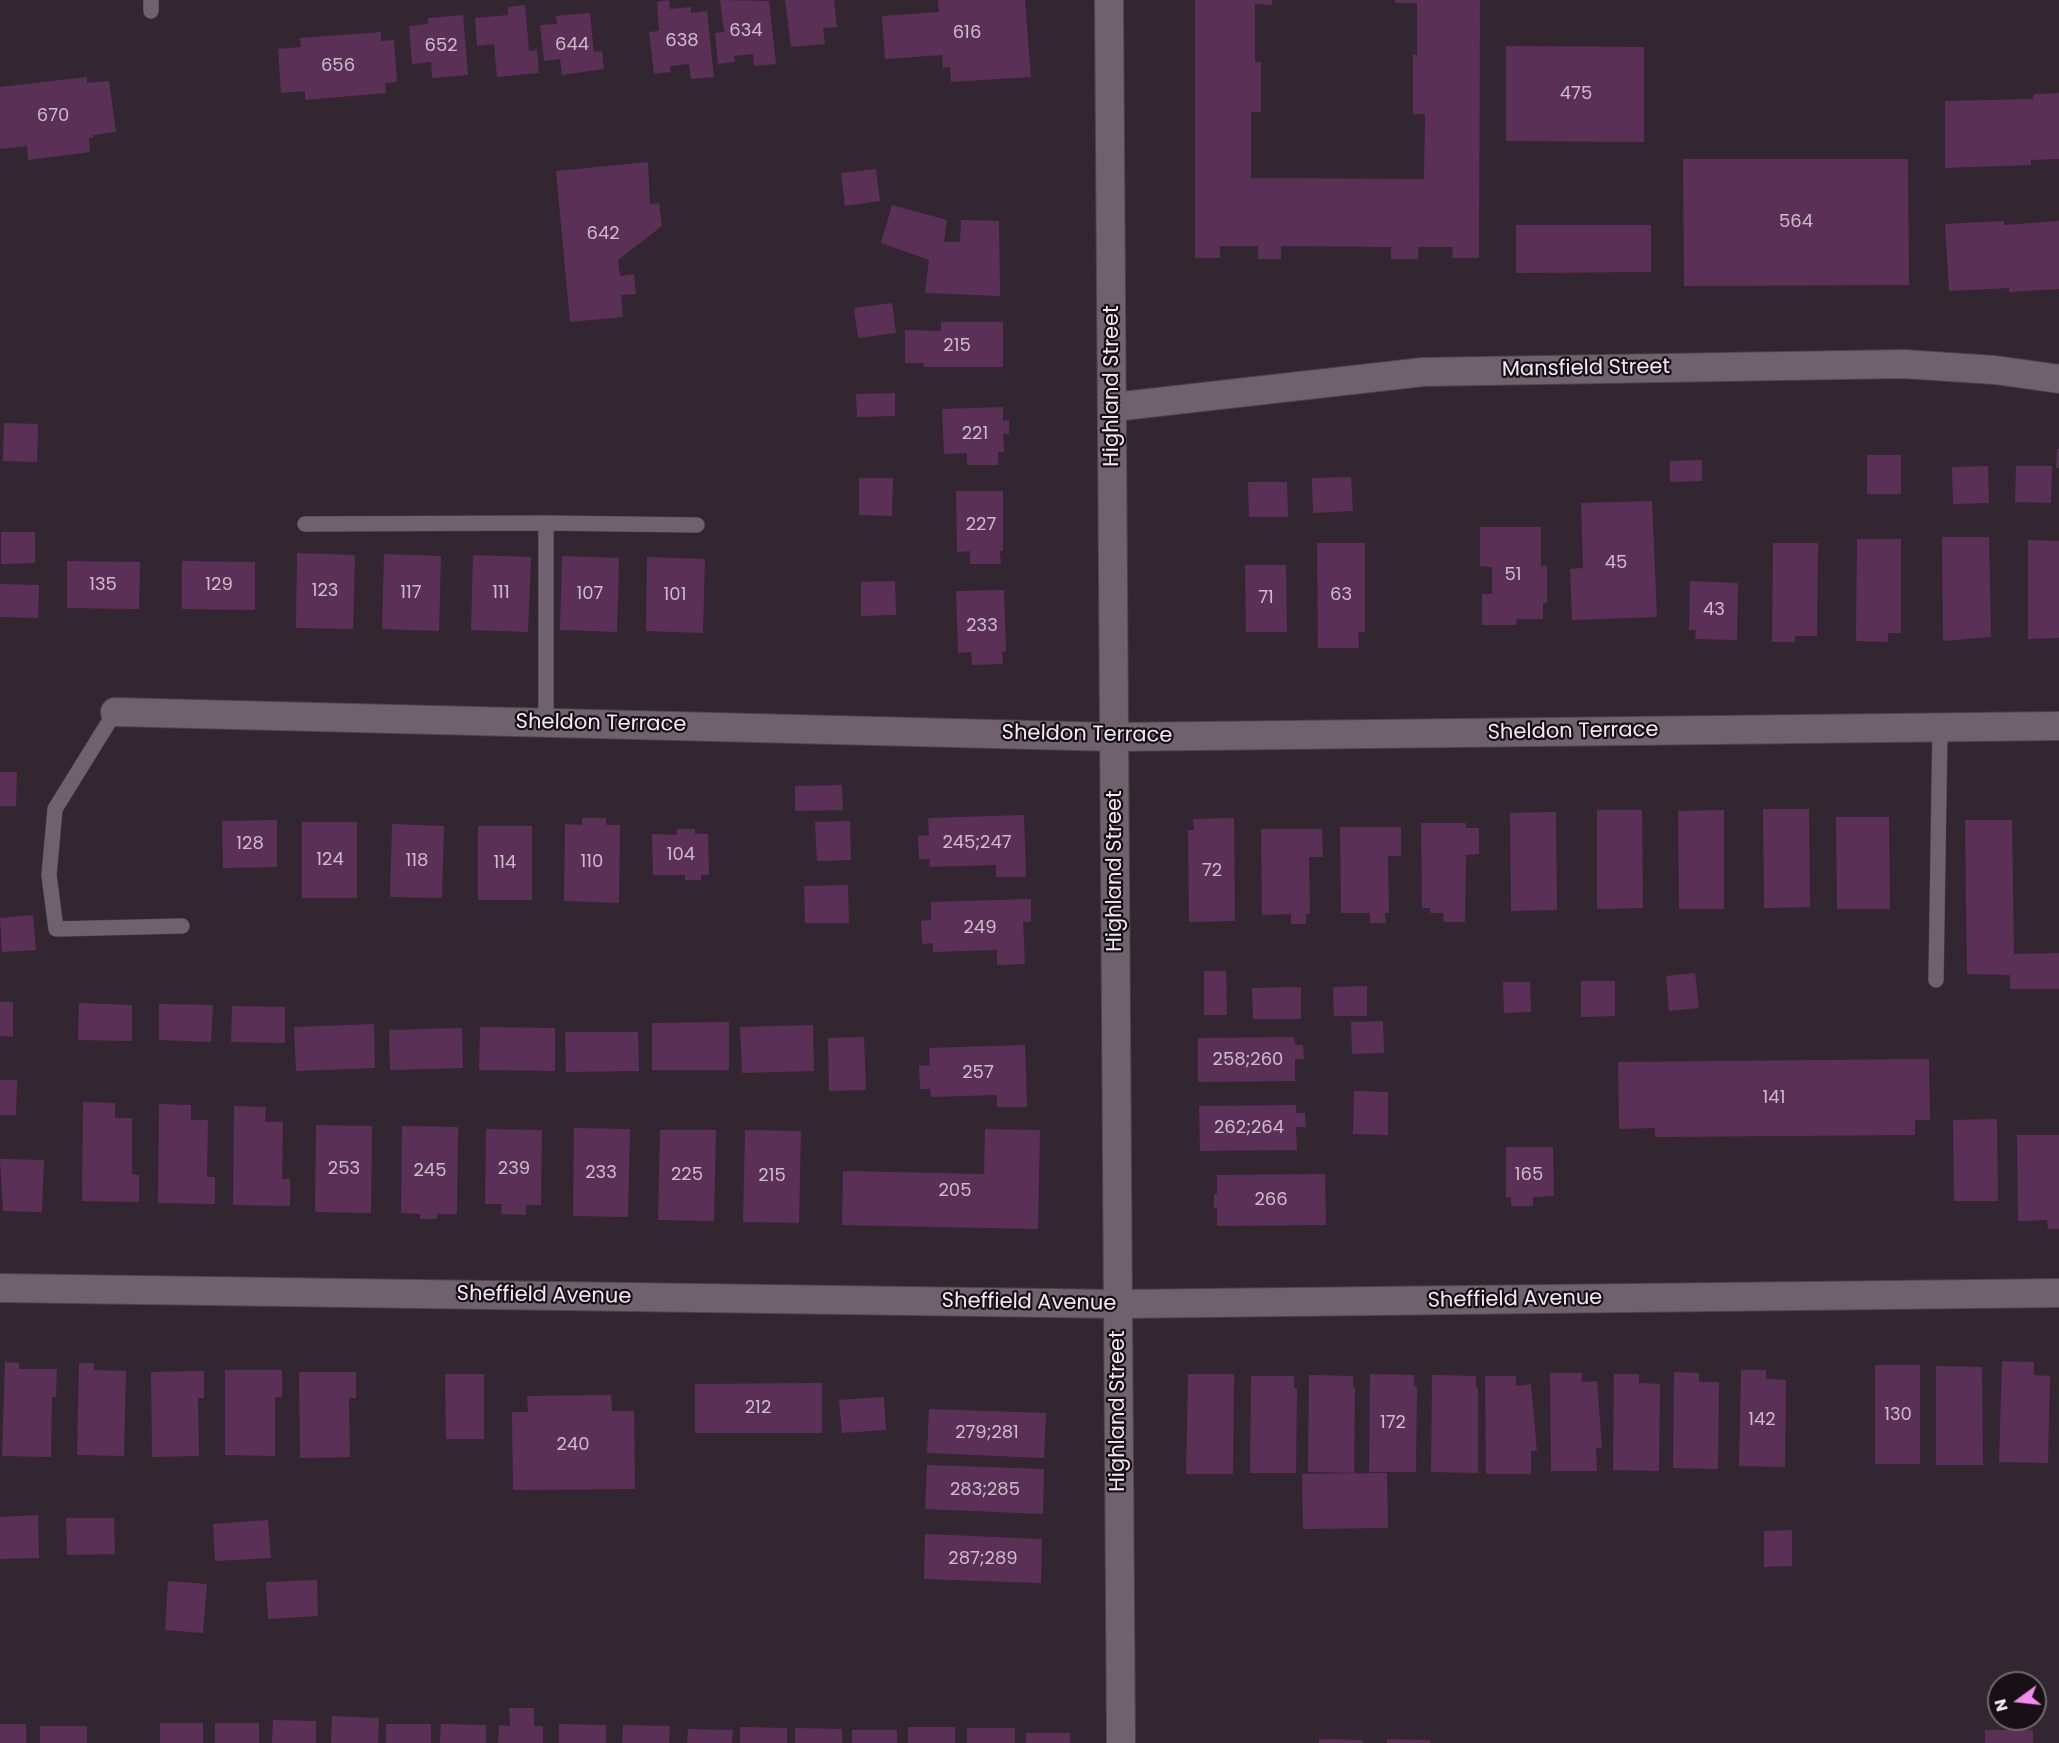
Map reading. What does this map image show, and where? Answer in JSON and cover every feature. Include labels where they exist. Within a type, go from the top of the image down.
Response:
[{"type":"street","name":"Highland Street","points":[[1109,0],[1121,1743]]},
{"type":"street","name":"Mansfield Street","points":[[1113,407],[1423,372],[1903,364],[1995,370],[2059,379]]},
{"type":"street","name":"Sheldon Terrace","points":[[115,712],[1114,737],[2059,726]]},
{"type":"street","name":"Sheffield Avenue","points":[[0,1288],[1119,1304],[2059,1293]]},
{"type":"lane","points":[[546,523],[546,723]]},
{"type":"lane","points":[[305,524],[697,525]]},
{"type":"lane","points":[[115,712],[56,809],[49,875],[56,929],[182,926]]},
{"type":"lane","points":[[1936,980],[1940,727]]},
{"type":"building","points":[[669,0],[670,9],[691,7],[691,13],[707,11],[714,77],[691,79],[689,64],[670,66],[671,72],[654,74],[649,32],[659,31],[657,2]]},
{"type":"building","points":[[720,0],[769,1],[776,64],[754,66],[753,54],[734,56],[735,62],[718,64],[715,33],[724,32]]},
{"type":"building","points":[[785,0],[834,0],[837,27],[823,28],[825,44],[791,47]]},
{"type":"building","points":[[938,0],[1025,0],[1031,77],[951,82],[950,67],[943,68],[942,55],[885,59],[882,16],[939,12]]},
{"type":"building","points":[[1195,0],[1272,0],[1272,5],[1255,4],[1255,62],[1261,62],[1261,112],[1251,112],[1251,178],[1424,179],[1425,114],[1413,114],[1413,54],[1417,55],[1417,3],[1395,3],[1395,0],[1480,0],[1479,258],[1452,258],[1453,247],[1418,247],[1418,259],[1391,259],[1391,247],[1281,246],[1281,259],[1258,259],[1258,246],[1220,246],[1220,258],[1195,258]]},
{"type":"building","points":[[525,5],[529,51],[537,50],[539,73],[497,77],[494,44],[477,46],[475,18],[508,15],[508,7]]},
{"type":"building","points":[[590,13],[594,52],[602,51],[604,69],[562,75],[560,59],[544,61],[540,25],[557,24],[556,16]]},
{"type":"building","points":[[463,15],[468,75],[432,78],[431,62],[412,64],[409,26],[428,24],[428,18]]},
{"type":"building","points":[[381,32],[381,41],[394,40],[397,82],[385,83],[386,93],[305,100],[305,91],[281,93],[278,49],[301,47],[300,38]]},
{"type":"building","points":[[1506,46],[1644,47],[1644,142],[1506,141]]},
{"type":"building","points":[[87,77],[87,83],[109,81],[116,132],[93,135],[94,137],[89,138],[90,152],[28,160],[27,146],[0,149],[0,87]]},
{"type":"building","points":[[2059,93],[2059,159],[2031,160],[2031,165],[1945,168],[1945,101],[2033,99],[2034,94]]},
{"type":"building","points":[[1683,159],[1908,159],[1909,285],[1684,286]]},
{"type":"building","points":[[648,162],[650,204],[659,203],[662,226],[618,260],[620,276],[634,274],[636,294],[621,295],[623,317],[570,322],[556,171]]},
{"type":"building","points":[[876,169],[880,201],[845,206],[841,173]]},
{"type":"building","points":[[892,205],[947,220],[944,242],[960,242],[961,220],[999,221],[1000,296],[925,293],[929,260],[881,243]]},
{"type":"building","points":[[2004,221],[2004,225],[2059,221],[2059,289],[2009,292],[2009,288],[1949,291],[1945,224]]},
{"type":"building","points":[[1516,225],[1651,225],[1651,272],[1516,273]]},
{"type":"building","points":[[892,303],[896,333],[858,338],[854,308]]},
{"type":"building","points":[[941,322],[1003,322],[1003,367],[924,367],[923,363],[905,363],[905,330],[941,331]]},
{"type":"building","points":[[895,393],[895,416],[857,417],[856,394]]},
{"type":"building","points":[[1003,407],[1003,421],[1009,420],[1009,434],[1003,434],[1004,452],[998,452],[998,465],[967,465],[967,453],[944,454],[942,409]]},
{"type":"building","points":[[4,423],[38,424],[37,462],[3,461]]},
{"type":"building","points":[[2057,449],[2059,449],[2059,468],[2056,468]]},
{"type":"building","points":[[1867,455],[1901,455],[1901,494],[1867,494]]},
{"type":"building","points":[[1702,460],[1702,481],[1670,482],[1670,461]]},
{"type":"building","points":[[1988,466],[1989,503],[1953,504],[1952,467]]},
{"type":"building","points":[[2016,466],[2052,466],[2051,503],[2015,502]]},
{"type":"building","points":[[1351,477],[1353,511],[1313,513],[1312,478]]},
{"type":"building","points":[[859,478],[893,478],[892,516],[859,515]]},
{"type":"building","points":[[1248,482],[1287,482],[1288,517],[1249,517]]},
{"type":"building","points":[[956,491],[1003,491],[1001,564],[970,564],[970,551],[957,552]]},
{"type":"building","points":[[1652,501],[1657,617],[1572,620],[1570,569],[1583,568],[1581,503]]},
{"type":"building","points":[[1480,527],[1541,527],[1541,566],[1547,566],[1547,603],[1543,603],[1543,619],[1517,619],[1516,625],[1482,625],[1482,594],[1492,594],[1492,567],[1480,566]]},
{"type":"building","points":[[1,532],[35,532],[35,563],[1,564]]},
{"type":"building","points":[[1942,537],[1989,537],[1991,637],[1943,641]]},
{"type":"building","points":[[1857,539],[1901,539],[1901,633],[1888,633],[1888,642],[1856,641]]},
{"type":"building","points":[[2028,540],[2059,541],[2059,638],[2028,639]]},
{"type":"building","points":[[1317,543],[1365,543],[1365,632],[1358,632],[1359,648],[1318,648]]},
{"type":"building","points":[[1773,543],[1818,543],[1817,636],[1795,636],[1795,642],[1772,642]]},
{"type":"building","points":[[297,553],[355,555],[353,629],[296,628]]},
{"type":"building","points":[[384,554],[441,556],[439,631],[382,629]]},
{"type":"building","points":[[473,555],[531,557],[528,632],[471,630]]},
{"type":"building","points":[[562,556],[619,558],[617,632],[560,630]]},
{"type":"building","points":[[647,557],[705,559],[703,633],[646,631]]},
{"type":"building","points":[[67,561],[140,562],[139,609],[67,608]]},
{"type":"building","points":[[182,561],[255,562],[255,610],[182,609]]},
{"type":"building","points":[[1245,565],[1286,565],[1287,632],[1246,632]]},
{"type":"building","points":[[895,581],[896,615],[861,616],[861,582]]},
{"type":"building","points":[[1690,581],[1738,583],[1737,640],[1695,639],[1696,630],[1689,630]]},
{"type":"building","points":[[0,584],[39,585],[38,618],[0,617]]},
{"type":"building","points":[[1004,590],[1006,651],[1002,652],[1003,664],[972,665],[971,652],[958,653],[956,591]]},
{"type":"building","points":[[0,772],[17,772],[16,806],[0,806]]},
{"type":"building","points":[[842,785],[843,810],[795,811],[795,786]]},
{"type":"building","points":[[1763,809],[1809,809],[1810,907],[1764,908]]},
{"type":"building","points":[[1597,810],[1642,810],[1643,908],[1597,909]]},
{"type":"building","points":[[1724,810],[1724,909],[1679,909],[1678,811]]},
{"type":"building","points":[[1556,812],[1557,910],[1511,911],[1510,813]]},
{"type":"building","points":[[1024,815],[1026,877],[996,877],[996,865],[929,867],[930,859],[919,859],[918,836],[929,835],[928,818]]},
{"type":"building","points":[[1836,817],[1889,817],[1890,909],[1837,909]]},
{"type":"building","points":[[582,818],[606,818],[606,825],[620,825],[619,903],[564,901],[565,824],[582,825]]},
{"type":"building","points":[[1234,818],[1235,921],[1189,922],[1188,830],[1194,830],[1193,819]]},
{"type":"building","points":[[277,820],[277,867],[223,868],[222,821]]},
{"type":"building","points":[[1965,820],[2012,820],[2014,954],[2059,953],[2059,989],[2010,989],[2010,975],[1967,974]]},
{"type":"building","points":[[850,821],[851,860],[817,861],[815,822]]},
{"type":"building","points":[[302,822],[357,822],[357,898],[302,898]]},
{"type":"building","points":[[1421,823],[1466,823],[1466,828],[1479,828],[1479,854],[1466,855],[1465,922],[1444,922],[1443,913],[1430,913],[1430,908],[1422,908]]},
{"type":"building","points":[[392,824],[444,826],[442,898],[390,897]]},
{"type":"building","points":[[478,826],[532,826],[532,900],[478,900]]},
{"type":"building","points":[[1340,827],[1401,827],[1401,856],[1388,856],[1389,913],[1385,913],[1386,923],[1370,923],[1370,913],[1341,913]]},
{"type":"building","points":[[677,829],[695,829],[695,834],[708,834],[709,875],[701,875],[701,880],[685,880],[685,875],[653,875],[652,834],[677,835]]},
{"type":"building","points":[[1261,829],[1322,829],[1323,857],[1309,857],[1310,914],[1306,914],[1306,924],[1291,924],[1291,914],[1262,915]]},
{"type":"building","points":[[848,885],[849,923],[805,923],[804,886]]},
{"type":"building","points":[[1031,899],[1031,922],[1023,922],[1025,964],[997,965],[997,950],[933,952],[933,943],[922,944],[921,921],[931,920],[931,902]]},
{"type":"building","points":[[33,915],[36,950],[2,952],[0,918]]},
{"type":"building","points":[[1204,971],[1226,971],[1227,1015],[1204,1015]]},
{"type":"building","points":[[1695,973],[1699,1008],[1669,1011],[1666,976]]},
{"type":"building","points":[[1581,981],[1615,981],[1615,1016],[1581,1017]]},
{"type":"building","points":[[1503,982],[1530,982],[1531,1012],[1504,1013]]},
{"type":"building","points":[[1367,986],[1367,1016],[1334,1016],[1333,987]]},
{"type":"building","points":[[1301,987],[1301,1019],[1253,1019],[1252,988]]},
{"type":"building","points":[[0,1002],[13,1002],[13,1037],[0,1036]]},
{"type":"building","points":[[79,1003],[132,1005],[132,1041],[78,1040]]},
{"type":"building","points":[[159,1004],[213,1005],[211,1042],[159,1040]]},
{"type":"building","points":[[232,1006],[285,1007],[285,1043],[231,1042]]},
{"type":"building","points":[[1383,1021],[1384,1053],[1352,1054],[1351,1022]]},
{"type":"building","points":[[729,1022],[729,1070],[652,1070],[652,1023]]},
{"type":"building","points":[[374,1024],[375,1068],[296,1071],[294,1027]]},
{"type":"building","points":[[813,1025],[814,1071],[742,1073],[740,1027]]},
{"type":"building","points":[[480,1027],[555,1028],[555,1071],[479,1070]]},
{"type":"building","points":[[462,1028],[463,1068],[390,1070],[389,1030]]},
{"type":"building","points":[[565,1032],[638,1032],[639,1071],[566,1072]]},
{"type":"building","points":[[864,1037],[866,1090],[829,1091],[828,1038]]},
{"type":"building","points":[[1294,1037],[1295,1045],[1303,1045],[1304,1059],[1295,1059],[1295,1081],[1198,1082],[1198,1038]]},
{"type":"building","points":[[1025,1045],[1027,1107],[997,1107],[997,1095],[931,1097],[930,1089],[920,1089],[919,1066],[930,1065],[929,1048]]},
{"type":"building","points":[[1929,1059],[1930,1120],[1915,1120],[1915,1135],[1655,1137],[1655,1128],[1619,1129],[1618,1062]]},
{"type":"building","points":[[0,1080],[17,1080],[16,1115],[0,1115]]},
{"type":"building","points":[[1354,1091],[1388,1092],[1388,1135],[1353,1134]]},
{"type":"building","points":[[83,1102],[115,1103],[115,1118],[132,1118],[132,1174],[139,1175],[139,1202],[82,1201]]},
{"type":"building","points":[[159,1104],[191,1105],[191,1120],[208,1120],[207,1177],[215,1177],[215,1204],[158,1203]]},
{"type":"building","points":[[1296,1105],[1296,1113],[1305,1113],[1306,1127],[1296,1127],[1297,1150],[1200,1151],[1199,1106]]},
{"type":"building","points":[[234,1106],[266,1107],[265,1122],[283,1122],[282,1179],[290,1179],[290,1206],[233,1205]]},
{"type":"building","points":[[1997,1119],[1998,1201],[1954,1201],[1953,1120]]},
{"type":"building","points":[[316,1125],[372,1126],[371,1213],[315,1212]]},
{"type":"building","points":[[402,1126],[458,1127],[457,1214],[437,1214],[437,1219],[420,1219],[420,1214],[401,1213]]},
{"type":"building","points":[[574,1128],[630,1129],[628,1217],[573,1216]]},
{"type":"building","points":[[486,1129],[542,1130],[541,1205],[526,1205],[526,1215],[501,1214],[502,1204],[485,1204]]},
{"type":"building","points":[[985,1129],[1040,1130],[1038,1229],[842,1225],[843,1171],[984,1174]]},
{"type":"building","points":[[660,1130],[716,1130],[714,1221],[658,1220]]},
{"type":"building","points":[[745,1130],[801,1131],[799,1223],[743,1222]]},
{"type":"building","points":[[2017,1135],[2059,1135],[2059,1229],[2048,1229],[2047,1220],[2018,1221]]},
{"type":"building","points":[[1506,1147],[1553,1147],[1554,1196],[1533,1197],[1533,1206],[1511,1206],[1511,1197],[1506,1197]]},
{"type":"building","points":[[0,1159],[44,1160],[42,1212],[3,1211]]},
{"type":"building","points":[[1325,1174],[1326,1225],[1217,1226],[1214,1194],[1217,1194],[1217,1175]]},
{"type":"building","points":[[2002,1361],[2034,1362],[2034,1375],[2050,1376],[2048,1463],[1999,1462]]},
{"type":"building","points":[[5,1362],[19,1363],[19,1369],[57,1369],[56,1397],[52,1397],[51,1457],[2,1456]]},
{"type":"building","points":[[79,1363],[94,1363],[94,1370],[126,1371],[124,1456],[77,1455]]},
{"type":"building","points":[[1875,1365],[1920,1365],[1920,1464],[1875,1464]]},
{"type":"building","points":[[1936,1366],[1982,1367],[1983,1465],[1936,1465]]},
{"type":"building","points":[[225,1370],[282,1370],[282,1397],[275,1397],[275,1456],[225,1455]]},
{"type":"building","points":[[1741,1370],[1766,1370],[1766,1379],[1786,1380],[1785,1467],[1739,1466]]},
{"type":"building","points":[[204,1371],[204,1398],[198,1398],[199,1456],[152,1457],[151,1372]]},
{"type":"building","points":[[299,1372],[356,1372],[356,1398],[349,1398],[350,1457],[300,1458]]},
{"type":"building","points":[[1674,1372],[1699,1373],[1699,1382],[1719,1382],[1718,1469],[1673,1468]]},
{"type":"building","points":[[1550,1373],[1582,1373],[1581,1382],[1597,1381],[1602,1448],[1596,1448],[1597,1471],[1551,1471]]},
{"type":"building","points":[[445,1374],[484,1374],[484,1439],[446,1439]]},
{"type":"building","points":[[1188,1374],[1234,1374],[1233,1474],[1186,1474]]},
{"type":"building","points":[[1370,1374],[1414,1375],[1414,1386],[1417,1387],[1416,1472],[1369,1472]]},
{"type":"building","points":[[1614,1374],[1639,1374],[1639,1383],[1660,1384],[1659,1471],[1613,1470]]},
{"type":"building","points":[[1309,1375],[1353,1376],[1353,1388],[1355,1387],[1354,1473],[1308,1472]]},
{"type":"building","points":[[1432,1375],[1476,1376],[1478,1473],[1431,1472]]},
{"type":"building","points":[[1251,1376],[1294,1376],[1294,1388],[1297,1388],[1296,1473],[1250,1473]]},
{"type":"building","points":[[1485,1376],[1516,1376],[1516,1386],[1531,1384],[1537,1451],[1531,1451],[1531,1474],[1486,1474]]},
{"type":"building","points":[[822,1383],[822,1433],[695,1433],[695,1384]]},
{"type":"building","points":[[611,1395],[612,1411],[634,1411],[635,1489],[513,1490],[512,1412],[528,1412],[527,1396]]},
{"type":"building","points":[[884,1397],[886,1430],[842,1433],[839,1400]]},
{"type":"building","points":[[929,1409],[1046,1413],[1044,1458],[927,1453]]},
{"type":"building","points":[[927,1465],[1044,1469],[1043,1514],[925,1509]]},
{"type":"building","points":[[1387,1473],[1388,1528],[1303,1529],[1302,1474]]},
{"type":"building","points":[[38,1515],[39,1558],[0,1559],[0,1517]]},
{"type":"building","points":[[66,1518],[114,1518],[115,1554],[67,1555]]},
{"type":"building","points":[[268,1520],[271,1558],[215,1561],[213,1524]]},
{"type":"building","points":[[1792,1530],[1792,1566],[1764,1567],[1764,1531]]},
{"type":"building","points":[[925,1534],[1042,1539],[1041,1583],[924,1579]]},
{"type":"building","points":[[317,1580],[318,1616],[268,1619],[266,1582]]},
{"type":"building","points":[[168,1581],[207,1584],[203,1633],[165,1630]]},
{"type":"building","points":[[509,1708],[534,1708],[534,1726],[543,1726],[543,1743],[498,1743],[499,1725],[510,1726]]},
{"type":"building","points":[[332,1716],[379,1718],[378,1743],[331,1743]]},
{"type":"building","points":[[273,1720],[316,1721],[316,1743],[272,1743]]},
{"type":"building","points":[[160,1723],[203,1723],[203,1743],[160,1743]]},
{"type":"building","points":[[215,1723],[259,1723],[259,1743],[215,1743]]},
{"type":"building","points":[[0,1724],[26,1724],[26,1743],[0,1743]]},
{"type":"building","points":[[386,1724],[431,1724],[431,1743],[386,1743]]},
{"type":"building","points":[[441,1724],[486,1725],[486,1743],[440,1743]]},
{"type":"building","points":[[559,1724],[606,1725],[606,1743],[559,1743]]},
{"type":"building","points":[[623,1725],[670,1726],[669,1743],[622,1743]]},
{"type":"building","points":[[40,1726],[87,1726],[87,1743],[40,1743]]},
{"type":"building","points":[[740,1727],[787,1728],[787,1743],[740,1743]]},
{"type":"building","points":[[908,1727],[955,1727],[955,1743],[908,1743]]},
{"type":"building","points":[[795,1728],[842,1729],[842,1743],[795,1743]]},
{"type":"building","points":[[967,1728],[1015,1728],[1015,1743],[967,1743]]},
{"type":"building","points":[[688,1729],[733,1730],[732,1743],[687,1743]]},
{"type":"building","points":[[852,1730],[897,1730],[897,1743],[852,1743]]},
{"type":"building","points":[[1985,1730],[2033,1731],[2033,1743],[1985,1743]]},
{"type":"building","points":[[1026,1733],[1070,1733],[1070,1743],[1026,1743]]},
{"type":"building","points":[[1319,1739],[1363,1740],[1363,1743],[1319,1743]]},
{"type":"building","points":[[1387,1739],[1430,1740],[1430,1743],[1387,1743]]}]
